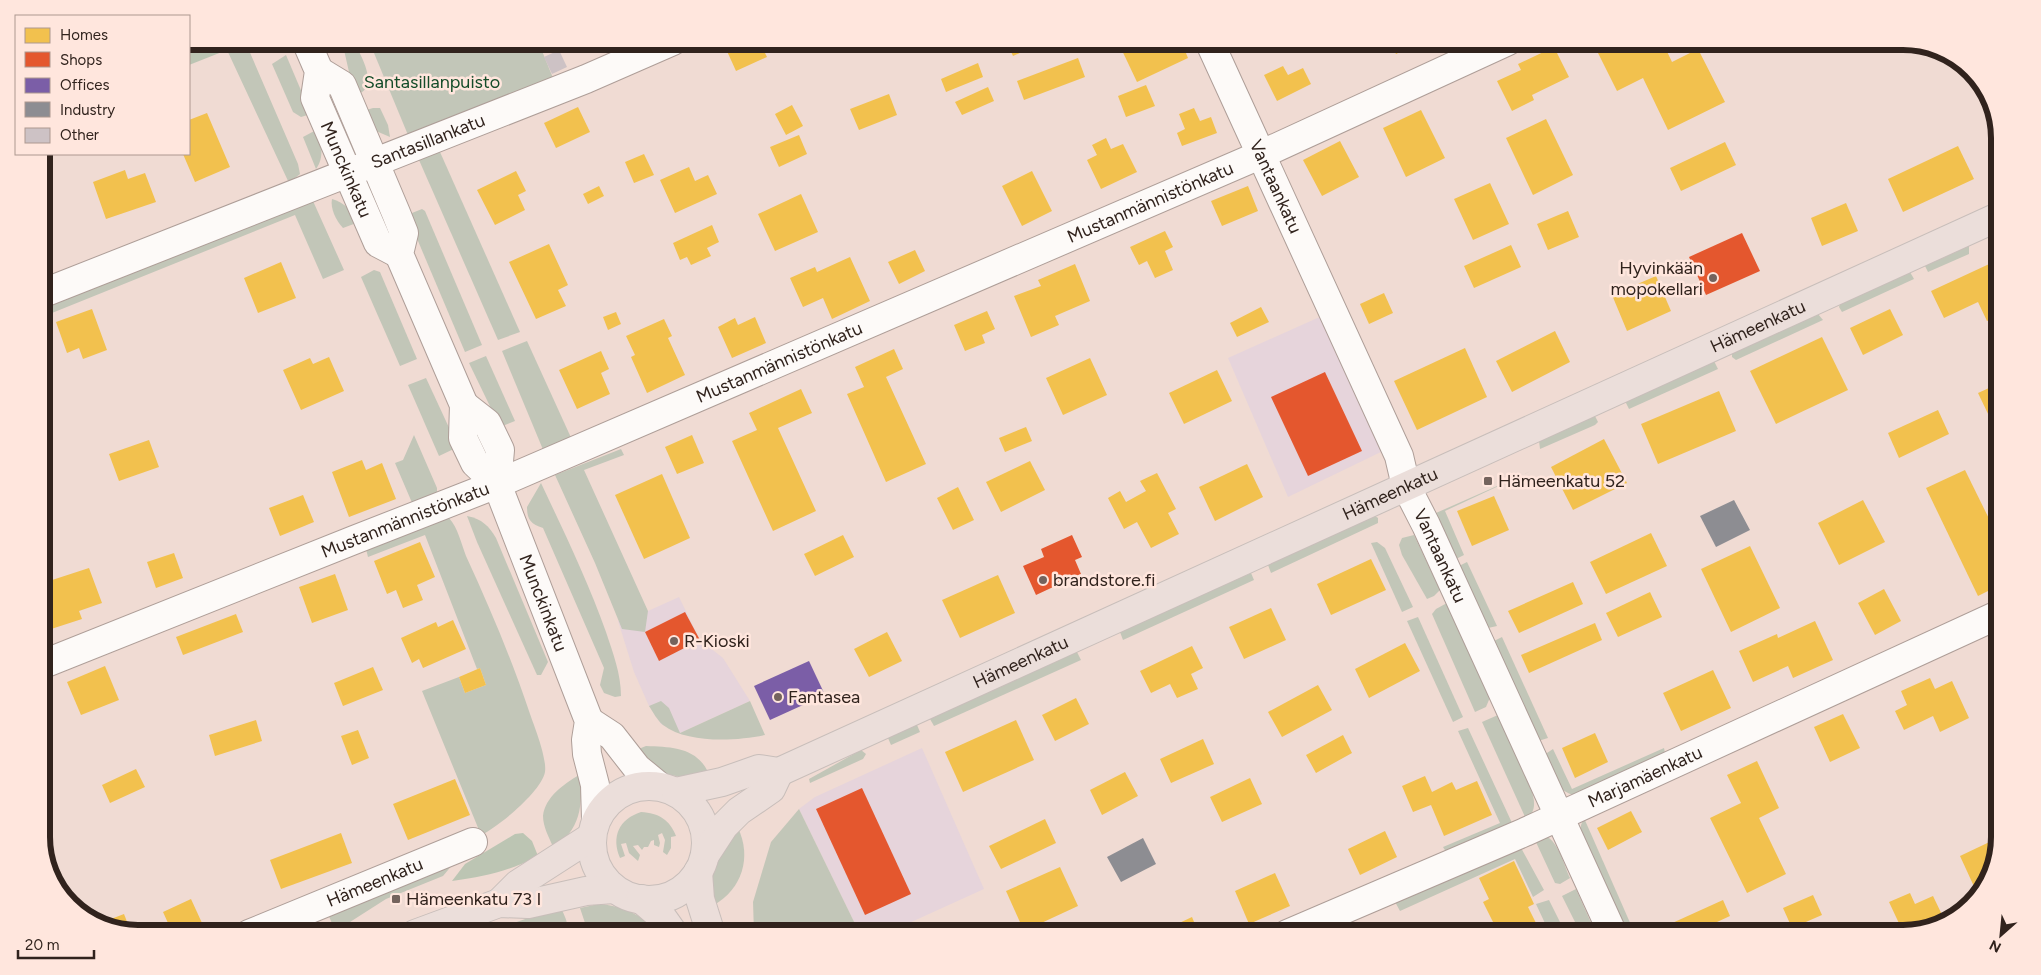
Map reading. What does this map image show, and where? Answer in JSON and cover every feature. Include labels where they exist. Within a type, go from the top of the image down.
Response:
[{"type":"main road","name":"Hämeenkatu","points":[[668,789],[722,782],[759,769],[779,772],[1991,220]]},
{"type":"main road","points":[[708,925],[700,899],[702,864],[706,837],[701,819],[691,804],[668,789],[641,786],[623,791],[607,803],[594,828],[593,857],[601,875],[614,889],[632,898],[651,900],[670,896],[686,886],[702,864],[724,826],[739,812],[771,789],[779,772]]},
{"type":"main road","points":[[498,903],[518,884],[594,828]]},
{"type":"main road","points":[[439,925],[498,903],[528,904],[586,890],[614,889]]},
{"type":"main road","points":[[641,899],[662,917],[668,925]]},
{"type":"street","points":[[310,50],[319,71]]},
{"type":"street","name":"Santasillankatu","points":[[50,291],[586,80],[653,50]]},
{"type":"street","name":"Vantaankatu","points":[[1213,50],[1399,456],[1406,486],[1426,525],[1609,925]]},
{"type":"street","name":"Mustanmännistönkatu","points":[[50,662],[497,484],[1260,155],[1488,50]]},
{"type":"street","name":"Munckinkatu","points":[[399,254],[378,243],[347,173],[315,98],[319,71],[342,85],[404,233],[399,254],[464,405],[487,423],[500,450],[497,484],[589,721],[586,740],[587,754],[595,785],[594,828]]},
{"type":"street","name":"Marjamäenkatu","points":[[1308,925],[1558,816],[1991,618]]},
{"type":"street","points":[[589,721],[612,736],[637,768],[668,789]]},
{"type":"street","name":"Hämeenkatu","points":[[271,925],[473,842]]},
{"type":"shaded area","points":[[1324,315],[1385,450],[1288,497],[1228,358]]},
{"type":"shaded area","points":[[679,597],[700,640],[723,658],[750,701],[680,733],[661,724],[649,706],[634,672],[618,621],[648,611]]},
{"type":"shaded area","points":[[922,748],[984,889],[905,925],[856,925],[799,809],[815,797]]},
{"type":"green space","points":[[190,50],[227,50],[190,65]]},
{"type":"green space","points":[[227,50],[249,50],[298,164],[300,174],[289,183]]},
{"type":"green space","points":[[344,50],[358,50],[368,78],[364,91],[357,95]]},
{"type":"green space","name":"Santasillanpuisto","points":[[373,50],[542,50],[553,78],[408,135]]},
{"type":"green space","points":[[286,55],[311,114],[301,117],[293,112],[272,64]]},
{"type":"green space","points":[[380,108],[388,125],[390,137],[376,131],[363,111]]},
{"type":"green space","points":[[318,129],[321,160],[316,169],[303,137]]},
{"type":"green space","points":[[440,152],[520,332],[498,340],[419,160]]},
{"type":"green space","points":[[332,199],[348,208],[359,222],[343,228],[334,214]]},
{"type":"green space","points":[[313,201],[344,270],[323,279],[295,215],[50,314],[50,304]]},
{"type":"green space","points":[[422,209],[425,211],[482,345],[465,352],[407,215]]},
{"type":"green space","points":[[1969,246],[1969,254],[1928,272],[1925,266]]},
{"type":"green space","points":[[374,270],[380,272],[417,359],[400,366],[361,277]]},
{"type":"green space","points":[[1910,272],[1914,279],[1842,312],[1839,307],[1840,304]]},
{"type":"green space","points":[[1818,314],[1823,320],[1736,360],[1732,357],[1732,353]]},
{"type":"green space","points":[[527,341],[573,442],[544,452],[502,351]]},
{"type":"green space","points":[[486,356],[515,421],[500,427],[469,363]]},
{"type":"green space","points":[[1714,361],[1718,369],[1629,409],[1625,401]]},
{"type":"green space","points":[[426,378],[458,447],[439,456],[408,385]]},
{"type":"green space","points":[[1595,416],[1598,422],[1595,425],[1540,449],[1539,441]]},
{"type":"green space","points":[[414,435],[437,488],[437,493],[413,505],[395,463],[403,460]]},
{"type":"green space","points":[[621,449],[624,455],[584,470],[648,611],[645,632],[622,629],[595,563],[555,475]]},
{"type":"green space","points":[[1531,471],[1445,511],[1464,555],[1456,559],[1436,513]]},
{"type":"green space","points":[[541,483],[599,613],[616,664],[621,696],[615,697],[604,693],[600,685],[604,668],[543,528],[535,525],[529,518],[527,507]]},
{"type":"green space","points":[[467,516],[477,519],[484,524],[496,538],[548,662],[541,675],[537,675]]},
{"type":"green space","points":[[1375,516],[1378,518],[1378,523],[1271,573],[1268,565]]},
{"type":"green space","points":[[449,518],[457,531],[508,654],[537,735],[545,766],[542,780],[527,799],[498,825],[481,835],[422,691],[459,677],[465,693],[486,685],[480,668],[477,669],[425,535],[368,557],[366,549]]},
{"type":"green space","points":[[1414,535],[1440,590],[1434,596],[1427,599],[1402,555],[1399,545],[1402,538]]},
{"type":"green space","points":[[1377,542],[1385,548],[1413,607],[1402,612],[1371,543]]},
{"type":"green space","points":[[1467,562],[1497,626],[1488,628],[1459,566]]},
{"type":"green space","points":[[1251,573],[1254,580],[1123,640],[1120,632]]},
{"type":"green space","points":[[1447,603],[1491,695],[1486,707],[1475,712],[1432,614],[1436,609]]},
{"type":"green space","points":[[1418,617],[1463,717],[1453,722],[1407,621]]},
{"type":"green space","points":[[1502,637],[1548,738],[1538,741],[1494,641]]},
{"type":"green space","points":[[1077,652],[1081,660],[934,726],[930,719]]},
{"type":"green space","points":[[661,701],[669,708],[680,733],[750,701],[765,735],[740,739],[712,739],[685,735],[673,731],[663,725],[657,718],[649,706]]},
{"type":"green space","points":[[1498,715],[1532,792],[1533,810],[1526,819],[1482,722]]},
{"type":"green space","points":[[917,725],[920,732],[891,745],[888,738]]},
{"type":"green space","points":[[1468,728],[1513,825],[1448,855],[1443,847],[1500,823],[1458,731]]},
{"type":"green space","points":[[646,746],[673,748],[690,753],[703,764],[708,772],[684,776],[668,774],[654,766],[636,750]]},
{"type":"green space","points":[[1664,748],[1666,758],[1579,796],[1561,788],[1545,759],[1547,753],[1553,749],[1572,789]]},
{"type":"green space","points":[[861,750],[866,754],[863,759],[810,783],[809,779]]},
{"type":"green space","points":[[579,775],[581,796],[578,816],[569,834],[553,847],[544,824],[543,816],[547,803],[556,792]]},
{"type":"green space","points":[[799,809],[856,925],[754,925],[753,902],[771,842]]},
{"type":"green space","points":[[641,812],[663,818],[671,826],[676,836],[671,837],[671,848],[667,855],[663,852],[665,840],[662,833],[658,835],[659,847],[654,845],[654,840],[651,841],[648,847],[644,847],[642,850],[638,845],[633,846],[640,855],[638,861],[629,853],[626,843],[621,844],[625,856],[620,858],[616,843],[619,830],[627,819]]},
{"type":"green space","points":[[1584,818],[1631,925],[1623,925],[1581,834],[1581,825]]},
{"type":"green space","points":[[738,828],[744,850],[742,871],[732,890],[714,905],[709,876],[711,866]]},
{"type":"green space","points":[[523,833],[532,841],[538,856],[496,873],[452,881],[465,864],[515,834]]},
{"type":"green space","points":[[1546,836],[1551,839],[1558,849],[1570,878],[1560,884],[1555,883],[1535,840]]},
{"type":"green space","points":[[1520,846],[1544,890],[1533,897],[1515,859],[1400,911],[1394,900]]},
{"type":"green space","points":[[453,864],[443,876],[386,899],[350,922],[342,925],[333,925],[328,914]]},
{"type":"green space","points":[[1576,889],[1592,925],[1576,925],[1562,896]]},
{"type":"green space","points":[[1549,900],[1562,925],[1546,925],[1536,904]]},
{"type":"green space","points":[[599,904],[616,907],[639,916],[649,925],[586,925],[580,908]]},
{"type":"green space","points":[[562,910],[567,925],[508,925],[531,917]]},
{"type":"building: Homes","points":[[726,50],[764,50],[767,57],[736,71]]},
{"type":"building: Homes","points":[[1010,50],[1026,50],[1013,56]]},
{"type":"building: Homes","points":[[1122,50],[1185,50],[1188,58],[1137,82]]},
{"type":"building: Homes","points":[[1394,50],[1404,50],[1396,54]]},
{"type":"building: Homes","points":[[1548,50],[1556,50],[1569,77],[1532,95],[1534,100],[1512,111],[1497,81],[1521,70],[1518,64]]},
{"type":"building: Homes","points":[[1596,50],[1666,50],[1672,62],[1699,50],[1725,102],[1668,130],[1643,78],[1617,91]]},
{"type":"building: Homes","points":[[1078,58],[1085,77],[1024,100],[1017,81]]},
{"type":"building: Homes","points":[[978,63],[983,77],[946,92],[941,79]]},
{"type":"building: Homes","points":[[1283,66],[1288,75],[1303,68],[1311,84],[1277,101],[1264,75]]},
{"type":"building: Homes","points":[[1146,85],[1155,106],[1126,117],[1118,96]]},
{"type":"building: Homes","points":[[988,87],[994,101],[962,115],[955,102]]},
{"type":"building: Homes","points":[[889,94],[897,115],[859,130],[850,109]]},
{"type":"building: Homes","points":[[792,105],[803,126],[786,135],[775,114]]},
{"type":"building: Homes","points":[[578,107],[590,132],[556,148],[544,123]]},
{"type":"building: Homes","points":[[1194,108],[1200,121],[1211,117],[1217,133],[1182,146],[1177,133],[1185,129],[1179,114]]},
{"type":"building: Homes","points":[[1421,110],[1445,158],[1406,177],[1383,128]]},
{"type":"building: Homes","points":[[207,113],[230,167],[195,182],[183,155],[190,155],[190,120]]},
{"type":"building: Homes","points":[[1546,119],[1573,175],[1533,195],[1506,138]]},
{"type":"building: Homes","points":[[799,135],[807,154],[779,167],[770,147]]},
{"type":"building: Homes","points":[[1106,138],[1111,149],[1123,144],[1137,172],[1101,189],[1087,160],[1097,155],[1092,145]]},
{"type":"building: Homes","points":[[1340,141],[1359,177],[1322,196],[1303,160]]},
{"type":"building: Homes","points":[[1725,142],[1736,165],[1681,191],[1670,168]]},
{"type":"building: Homes","points":[[1958,146],[1974,179],[1903,212],[1888,179]]},
{"type":"building: Homes","points":[[644,154],[654,175],[634,183],[625,162]]},
{"type":"building: Homes","points":[[689,167],[695,181],[708,175],[717,194],[675,213],[660,180]]},
{"type":"building: Homes","points":[[125,170],[128,179],[145,173],[156,202],[106,219],[93,182]]},
{"type":"building: Homes","points":[[516,171],[526,191],[518,195],[525,210],[495,225],[477,190]]},
{"type":"building: Homes","points":[[1032,171],[1052,211],[1022,226],[1002,186]]},
{"type":"building: Homes","points":[[1490,183],[1509,224],[1473,240],[1454,199]]},
{"type":"building: Homes","points":[[599,186],[604,196],[588,204],[583,194]]},
{"type":"building: Homes","points":[[1248,186],[1258,211],[1222,226],[1211,201]]},
{"type":"building: Homes","points":[[801,194],[818,232],[775,251],[758,214]]},
{"type":"building: Homes","points":[[1846,203],[1858,231],[1822,246],[1811,218]]},
{"type":"building: Homes","points":[[1568,211],[1579,237],[1548,250],[1537,224]]},
{"type":"building: Homes","points":[[712,225],[719,242],[707,248],[711,256],[691,265],[687,257],[680,260],[673,243]]},
{"type":"building: Homes","points":[[1165,231],[1173,247],[1165,251],[1173,270],[1155,278],[1147,261],[1139,265],[1130,247]]},
{"type":"building: Homes","points":[[549,244],[568,285],[558,290],[566,306],[536,319],[509,262]]},
{"type":"building: Homes","points":[[1511,245],[1521,267],[1474,288],[1464,266]]},
{"type":"building: Homes","points":[[915,250],[925,271],[899,284],[888,262]]},
{"type":"building: Homes","points":[[850,257],[870,301],[832,319],[823,298],[803,307],[790,278],[815,267],[817,272]]},
{"type":"building: Homes","points":[[281,262],[296,298],[258,313],[244,278]]},
{"type":"building: Homes","points":[[1991,263],[1991,319],[1987,321],[1978,302],[1944,318],[1931,291]]},
{"type":"building: Homes","points":[[1075,264],[1090,301],[1055,316],[1059,325],[1031,337],[1014,296],[1041,286],[1038,280]]},
{"type":"building: Homes","points":[[1656,276],[1671,311],[1627,331],[1612,295]]},
{"type":"building: Homes","points":[[1384,293],[1393,313],[1369,324],[1360,304]]},
{"type":"building: Homes","points":[[1261,307],[1269,322],[1237,337],[1230,323]]},
{"type":"building: Homes","points":[[92,309],[107,350],[83,359],[79,348],[67,353],[56,322]]},
{"type":"building: Homes","points":[[1890,309],[1903,335],[1863,355],[1850,328]]},
{"type":"building: Homes","points":[[987,311],[995,329],[982,335],[985,343],[965,351],[954,325]]},
{"type":"building: Homes","points":[[616,312],[621,324],[608,330],[603,317]]},
{"type":"building: Homes","points":[[755,317],[766,343],[732,358],[718,327],[735,318],[738,325]]},
{"type":"building: Homes","points":[[664,319],[672,336],[668,338],[685,375],[647,393],[631,357],[635,355],[626,336]]},
{"type":"building: Homes","points":[[1555,331],[1570,362],[1512,392],[1496,361]]},
{"type":"building: Homes","points":[[1822,337],[1848,390],[1776,424],[1750,371]]},
{"type":"building: Homes","points":[[1465,348],[1487,397],[1417,430],[1394,381]]},
{"type":"building: Homes","points":[[894,349],[903,369],[886,377],[926,464],[886,482],[847,394],[864,387],[855,367]]},
{"type":"building: Homes","points":[[601,351],[609,369],[601,373],[610,394],[577,409],[559,370]]},
{"type":"building: Homes","points":[[329,357],[344,391],[301,410],[283,370],[310,358],[313,364]]},
{"type":"building: Homes","points":[[1090,358],[1107,395],[1063,415],[1046,378]]},
{"type":"building: Homes","points":[[1217,370],[1232,401],[1184,424],[1169,393]]},
{"type":"building: Homes","points":[[1991,387],[1991,418],[1990,418],[1978,393]]},
{"type":"building: Homes","points":[[801,389],[812,413],[778,428],[816,511],[773,531],[732,441],[757,430],[749,413]]},
{"type":"building: Homes","points":[[1719,391],[1736,431],[1658,464],[1641,424]]},
{"type":"building: Homes","points":[[1938,410],[1949,434],[1899,458],[1888,433]]},
{"type":"building: Homes","points":[[1026,427],[1032,441],[1005,452],[999,438]]},
{"type":"building: Homes","points":[[692,435],[704,463],[677,474],[665,447]]},
{"type":"building: Homes","points":[[1604,439],[1627,483],[1573,510],[1551,467]]},
{"type":"building: Homes","points":[[149,440],[159,467],[119,481],[109,454]]},
{"type":"building: Homes","points":[[362,460],[366,470],[382,463],[396,499],[349,517],[332,472]]},
{"type":"building: Homes","points":[[1030,461],[1045,490],[1001,512],[986,482]]},
{"type":"building: Homes","points":[[1247,464],[1263,497],[1215,521],[1199,487]]},
{"type":"building: Homes","points":[[1965,470],[1991,523],[1991,590],[1978,596],[1926,488]]},
{"type":"building: Homes","points":[[1157,473],[1176,509],[1168,513],[1179,534],[1151,548],[1137,522],[1124,529],[1108,498],[1120,491],[1126,502],[1146,491],[1140,481]]},
{"type":"building: Homes","points":[[662,474],[690,538],[644,559],[615,495]]},
{"type":"building: Homes","points":[[958,487],[974,520],[953,530],[937,498]]},
{"type":"building: Homes","points":[[303,495],[314,522],[280,536],[269,508]]},
{"type":"building: Homes","points":[[1494,496],[1509,530],[1472,546],[1457,511]]},
{"type":"building: Homes","points":[[1863,500],[1885,542],[1839,565],[1818,523]]},
{"type":"building: Homes","points":[[1651,533],[1667,566],[1606,594],[1590,562]]},
{"type":"building: Homes","points":[[843,535],[854,557],[815,576],[804,554]]},
{"type":"building: Homes","points":[[420,542],[435,577],[417,585],[423,600],[403,608],[396,590],[387,594],[374,561]]},
{"type":"building: Homes","points":[[1750,546],[1780,608],[1731,632],[1701,569]]},
{"type":"building: Homes","points":[[174,553],[183,578],[156,588],[147,562]]},
{"type":"building: Homes","points":[[1371,559],[1386,590],[1331,615],[1317,584]]},
{"type":"building: Homes","points":[[89,568],[102,603],[79,611],[82,619],[50,629],[50,593],[53,592],[50,581]]},
{"type":"building: Homes","points":[[335,574],[348,610],[312,623],[299,587]]},
{"type":"building: Homes","points":[[998,575],[1015,613],[960,638],[942,600]]},
{"type":"building: Homes","points":[[1573,582],[1583,604],[1519,633],[1508,611]]},
{"type":"building: Homes","points":[[1884,589],[1901,621],[1875,635],[1858,603]]},
{"type":"building: Homes","points":[[1650,592],[1662,617],[1618,637],[1606,613]]},
{"type":"building: Homes","points":[[1271,608],[1286,640],[1244,659],[1229,627]]},
{"type":"building: Homes","points":[[236,614],[243,632],[183,655],[176,637]]},
{"type":"building: Homes","points":[[453,620],[466,649],[423,668],[419,659],[412,663],[401,638],[436,622],[438,627]]},
{"type":"building: Homes","points":[[1815,621],[1833,660],[1793,678],[1788,666],[1753,682],[1739,651],[1777,634],[1778,638]]},
{"type":"building: Homes","points":[[1595,623],[1602,640],[1529,673],[1521,655]]},
{"type":"building: Homes","points":[[887,632],[902,661],[869,677],[854,649]]},
{"type":"building: Homes","points":[[1405,643],[1420,671],[1369,698],[1355,669]]},
{"type":"building: Homes","points":[[1192,646],[1203,668],[1191,674],[1198,689],[1177,698],[1170,684],[1151,693],[1140,671]]},
{"type":"building: Homes","points":[[105,666],[119,700],[81,715],[67,682]]},
{"type":"building: Homes","points":[[373,667],[383,690],[343,706],[334,683]]},
{"type":"building: Homes","points":[[480,668],[486,685],[465,693],[459,677]]},
{"type":"building: Homes","points":[[1713,670],[1731,708],[1681,731],[1663,693]]},
{"type":"building: Homes","points":[[1930,678],[1935,689],[1952,681],[1969,718],[1940,732],[1933,716],[1904,730],[1895,711],[1907,705],[1901,691]]},
{"type":"building: Homes","points":[[1318,685],[1332,710],[1282,737],[1268,712]]},
{"type":"building: Homes","points":[[1076,698],[1089,724],[1055,741],[1042,715]]},
{"type":"building: Homes","points":[[1843,714],[1860,748],[1830,762],[1814,727]]},
{"type":"building: Homes","points":[[256,720],[262,741],[215,756],[209,735]]},
{"type":"building: Homes","points":[[1016,720],[1034,760],[963,792],[945,752]]},
{"type":"building: Homes","points":[[358,730],[369,758],[352,765],[341,736]]},
{"type":"building: Homes","points":[[1595,733],[1608,762],[1575,778],[1562,748]]},
{"type":"building: Homes","points":[[1343,735],[1352,753],[1316,773],[1306,755]]},
{"type":"building: Homes","points":[[1203,739],[1214,764],[1171,783],[1160,759]]},
{"type":"building: Homes","points":[[1757,761],[1779,808],[1759,818],[1786,874],[1747,893],[1710,818],[1741,803],[1727,775]]},
{"type":"building: Homes","points":[[136,769],[145,787],[110,803],[102,785]]},
{"type":"building: Homes","points":[[1125,772],[1138,796],[1102,815],[1090,790]]},
{"type":"building: Homes","points":[[1425,776],[1432,792],[1452,782],[1456,790],[1477,781],[1492,815],[1444,836],[1431,805],[1413,812],[1402,786]]},
{"type":"building: Homes","points":[[1250,778],[1262,804],[1222,822],[1210,797]]},
{"type":"building: Homes","points":[[455,779],[470,815],[408,840],[393,804]]},
{"type":"building: Homes","points":[[1631,811],[1642,832],[1608,850],[1597,828]]},
{"type":"building: Homes","points":[[1045,819],[1056,843],[1001,869],[989,846]]},
{"type":"building: Homes","points":[[1385,831],[1397,857],[1360,875],[1348,849]]},
{"type":"building: Homes","points":[[341,833],[352,863],[281,889],[270,860]]},
{"type":"building: Homes","points":[[1991,841],[1984,871],[1975,888],[1960,856]]},
{"type":"building: Homes","points":[[1514,861],[1534,904],[1528,907],[1537,925],[1494,925],[1483,902],[1489,899],[1479,878]]},
{"type":"building: Homes","points":[[1060,867],[1078,906],[1037,925],[1021,925],[1006,891]]},
{"type":"building: Homes","points":[[1275,873],[1290,906],[1249,924],[1235,891]]},
{"type":"building: Homes","points":[[1910,893],[1915,904],[1933,896],[1942,916],[1926,922],[1900,925],[1889,902]]},
{"type":"building: Homes","points":[[1813,895],[1822,915],[1799,925],[1791,925],[1783,908]]},
{"type":"building: Homes","points":[[191,899],[202,923],[198,925],[169,925],[163,912]]},
{"type":"building: Homes","points":[[1723,900],[1730,916],[1710,925],[1668,925]]},
{"type":"building: Homes","points":[[124,914],[128,924],[120,923],[109,920]]},
{"type":"building: Homes","points":[[1192,917],[1195,925],[1175,925]]},
{"type":"building: Shops","points":[[1742,233],[1760,271],[1706,295],[1689,257]]},
{"type":"building: Shops","points":[[1325,372],[1362,451],[1308,476],[1271,397]]},
{"type":"building: Shops","points":[[1072,535],[1082,557],[1075,560],[1081,574],[1036,595],[1023,566],[1044,557],[1041,549]]},
{"type":"building: Shops","points":[[685,612],[700,640],[659,661],[645,632]]},
{"type":"building: Shops","points":[[862,788],[911,894],[865,915],[816,809]]},
{"type":"building: Offices","points":[[809,661],[825,695],[770,720],[754,686]]},
{"type":"building: Industry","points":[[1734,500],[1750,530],[1716,547],[1700,516]]},
{"type":"building: Industry","points":[[1143,838],[1156,864],[1121,882],[1107,857]]},
{"type":"building: Other","points":[[559,50],[567,67],[552,74],[544,57]]},
{"type":"place","name":"Hyvinkään mopokellari","points":[[1713,278]]},
{"type":"place","name":"Hämeenkatu 52","points":[[1488,481]]},
{"type":"place","name":"brandstore.fi","points":[[1043,580]]},
{"type":"place","name":"R-Kioski","points":[[674,641]]},
{"type":"place","name":"Fantasea","points":[[778,697]]},
{"type":"place","name":"Hämeenkatu 73 I","points":[[396,899]]}]
